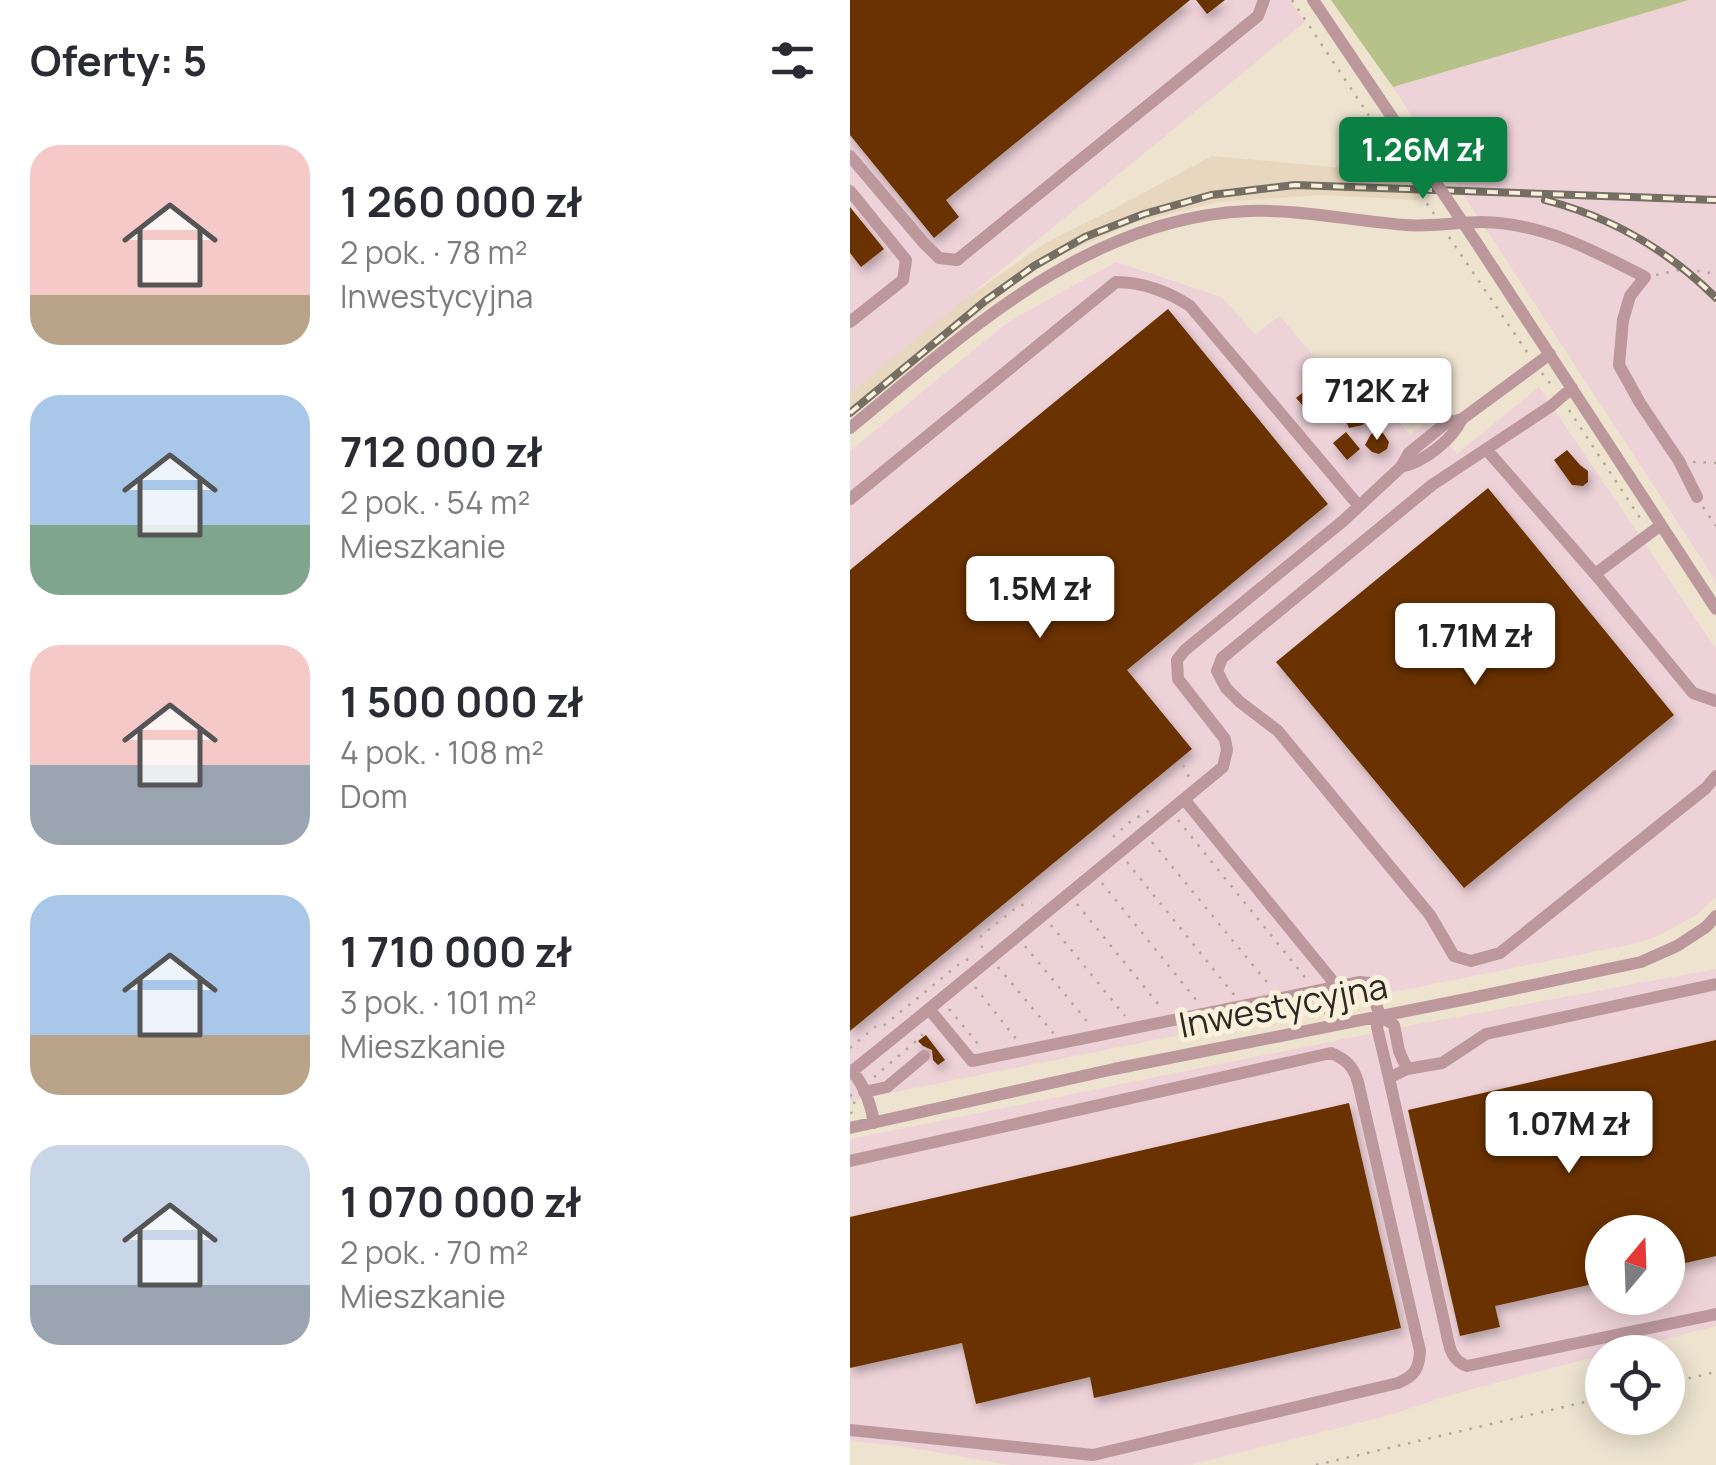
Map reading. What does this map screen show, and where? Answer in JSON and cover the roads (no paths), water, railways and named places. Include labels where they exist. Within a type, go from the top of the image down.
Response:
[{"type":"street","points":[[850,156],[939,258],[957,260],[1258,16],[1264,0]]},
{"type":"street","points":[[1313,0],[1550,354],[1566,393],[1655,529],[1716,609]]},
{"type":"street","points":[[850,191],[906,260],[903,280],[850,322]]},
{"type":"street","points":[[850,428],[1020,293],[1096,249],[1140,232],[1197,217],[1249,211],[1417,226],[1482,222],[1534,228],[1571,240],[1645,277],[1630,296],[1623,320],[1619,365],[1697,497]]},
{"type":"street","points":[[850,499],[1116,282],[1132,282],[1190,306],[1358,505]]},
{"type":"street","points":[[874,1123],[860,1096],[857,1076],[851,1072],[1222,768],[1227,750],[1225,739],[1178,679],[1177,660],[1185,650],[1342,521],[1436,430],[1446,422],[1462,419],[1550,354]]},
{"type":"street","points":[[1566,393],[1432,486],[1222,658],[1216,671],[1240,702],[1278,731],[1430,915],[1454,956],[1471,961],[1500,953],[1716,776]]},
{"type":"street","points":[[1486,449],[1693,693],[1716,700]]},
{"type":"street","points":[[1595,574],[1655,529]]},
{"type":"street","points":[[1184,800],[1334,987]]},
{"type":"street","name":"Inwestycyjna","points":[[850,1128],[1641,962],[1677,946],[1716,916]]},
{"type":"street","points":[[929,1009],[972,1060],[1360,982],[1369,984],[1380,1016],[1378,1027],[1452,1356],[1458,1363],[1483,1364],[1716,1314]]},
{"type":"street","points":[[1389,1078],[1407,1069],[1442,1063],[1486,1034],[1716,984]]},
{"type":"street","points":[[1380,1016],[1394,1025],[1407,1069]]},
{"type":"street","points":[[850,1161],[1331,1053],[1345,1059],[1354,1069],[1420,1351],[1420,1366],[1411,1378],[1398,1383],[1093,1455],[850,1430]]},
{"type":"street","points":[[860,1096],[887,1087],[924,1056]]},
{"type":"water","points":[[1424,368],[1439,385],[1414,406],[1400,389]]},
{"type":"railway","points":[[850,413],[985,301],[1034,266],[1085,237],[1144,214],[1211,195],[1295,185],[1716,200]]},
{"type":"railway","points":[[1545,200],[1593,216],[1637,237],[1716,298]]}]
